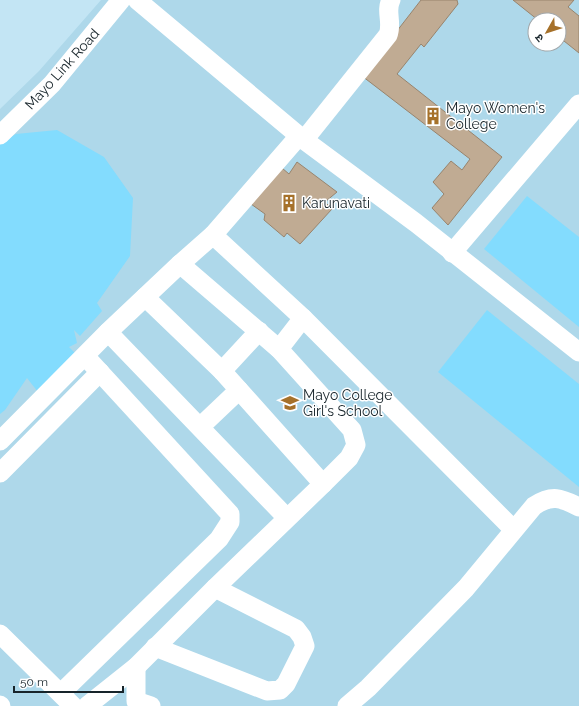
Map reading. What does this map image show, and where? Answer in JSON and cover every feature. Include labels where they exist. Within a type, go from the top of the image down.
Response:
[{"type":"street","name":"Mayo Link Road","points":[[0,135],[52,84],[122,0]]},
{"type":"street","points":[[137,0],[301,138],[416,223],[579,352]]},
{"type":"street","points":[[0,440],[108,332],[213,235],[301,138],[388,35],[392,27],[388,5],[391,0]]},
{"type":"street","points":[[452,253],[579,104]]},
{"type":"street","points":[[213,235],[303,318],[513,529]]},
{"type":"street","points":[[86,706],[136,667],[215,588],[323,484],[353,452],[356,445],[356,439],[352,430],[279,349],[180,264]]},
{"type":"street","points":[[145,297],[222,371],[323,484]]},
{"type":"street","points":[[279,349],[303,318]]},
{"type":"street","points":[[222,371],[259,331]]},
{"type":"street","points":[[108,332],[287,518]]},
{"type":"street","points":[[0,634],[67,699],[219,539],[230,522],[230,514],[85,356]]},
{"type":"street","points":[[0,473],[100,372]]},
{"type":"street","points":[[200,427],[239,390]]},
{"type":"street","points":[[347,706],[368,688],[466,588],[513,529],[534,506],[541,501],[561,498],[579,507]]},
{"type":"street","points":[[155,647],[267,691],[280,690],[286,684],[305,646],[302,637],[291,626],[215,588]]},
{"type":"street","points":[[136,667],[142,704]]},
{"type":"shaded area","name":"Mayo College Girl's School","points":[[101,0],[579,0],[579,706],[9,706],[0,697],[0,109],[39,71]]},
{"type":"shaded area","points":[[57,130],[104,157],[133,198],[130,256],[97,303],[102,311],[80,336],[74,330],[77,343],[69,347],[75,353],[38,392],[27,378],[5,410],[0,414],[0,143],[16,134]]},
{"type":"shaded area","points":[[527,196],[579,237],[579,327],[484,249]]},
{"type":"shaded area","points":[[487,310],[579,384],[579,487],[438,372]]},
{"type":"building","name":"Mayo Women's College","points":[[421,0],[457,0],[458,4],[424,47],[421,44],[397,74],[502,157],[448,225],[432,208],[444,194],[433,182],[451,161],[462,170],[470,159],[362,76]]},
{"type":"building","points":[[513,0],[574,0],[568,7],[579,16],[579,53],[567,43],[567,12],[528,12]]},
{"type":"building","name":"Karunavati","points":[[297,162],[337,192],[325,202],[332,209],[300,244],[287,233],[284,237],[264,220],[265,214],[251,204],[282,168],[289,174]]},
{"type":"place","name":"Mayo Women's College","points":[[433,116]]},
{"type":"place","name":"Karunavati","points":[[289,203]]},
{"type":"place","name":"Mayo College Girl's School","points":[[290,403]]}]
